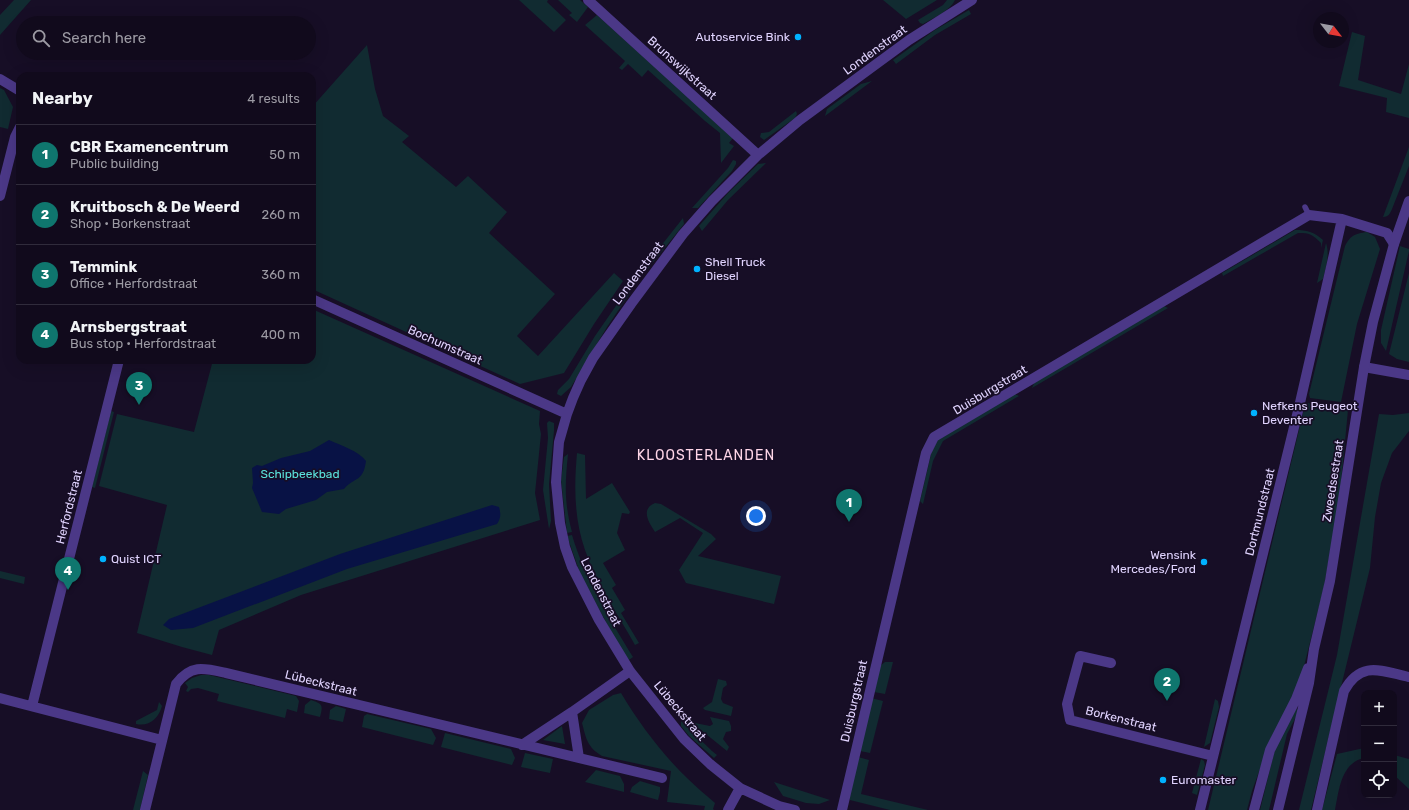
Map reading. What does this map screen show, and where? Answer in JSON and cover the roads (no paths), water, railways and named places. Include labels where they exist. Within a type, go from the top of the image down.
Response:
[{"type":"street","name":"Brunswijkstraat","points":[[588,0],[758,155]]},
{"type":"street","name":"Londenstraat","points":[[630,671],[599,620],[572,567],[565,547],[560,523],[556,482],[560,442],[567,414],[581,380],[593,358],[630,304],[683,234],[712,201],[758,155],[800,120],[910,40],[972,0]]},
{"type":"street","points":[[0,79],[16,89]]},
{"type":"street","points":[[0,196],[16,135]]},
{"type":"street","name":"Zweedsestraat","points":[[1278,810],[1309,683],[1314,649],[1334,557],[1364,367],[1373,322],[1394,244],[1409,201]]},
{"type":"street","name":"Duisburgstraat","points":[[842,810],[926,453],[934,437],[1307,211],[1342,219],[1387,233],[1394,244]]},
{"type":"street","name":"Dortmundstraat","points":[[1200,810],[1299,407],[1342,219]]},
{"type":"street","name":"Bochumstraat","points":[[316,301],[567,414]]},
{"type":"street","name":"Herfordstraat","points":[[32,706],[118,364]]},
{"type":"street","points":[[1364,367],[1409,375]]},
{"type":"street","name":"Zweedsestraat","points":[[1254,810],[1270,750],[1296,699],[1314,649]]},
{"type":"street","name":"Borkenstraat","points":[[1111,664],[1080,656],[1067,704],[1070,720],[1213,756]]},
{"type":"street","name":"Lübeckstraat","points":[[145,810],[176,684],[183,675],[190,670],[200,668],[234,674],[662,778]]},
{"type":"street","points":[[1317,810],[1344,690],[1348,682],[1358,673],[1365,670],[1409,677]]},
{"type":"street","points":[[522,744],[572,712],[630,671]]},
{"type":"street","name":"Lübeckstraat","points":[[630,671],[684,739],[710,764],[740,788],[778,806],[795,810]]},
{"type":"street","points":[[0,698],[162,740]]},
{"type":"street","points":[[572,712],[579,758]]},
{"type":"street","points":[[728,810],[740,788]]},
{"type":"place","name":"Autoservice Bink","points":[[798,37]]},
{"type":"place","name":"Shell Truck Diesel","points":[[697,269]]},
{"type":"place","name":"Temmink","points":[[139,405]]},
{"type":"place","name":"Nefkens Peugeot Deventer","points":[[1254,413]]},
{"type":"place","name":"CBR Examencentrum","points":[[849,522]]},
{"type":"place","name":"Quist ICT","points":[[103,559]]},
{"type":"place","name":"Wensink Mercedes/Ford","points":[[1204,562]]},
{"type":"place","name":"Arnsbergstraat","points":[[68,590]]},
{"type":"place","name":"Kruitbosch & De Weerd","points":[[1167,701]]},
{"type":"place","name":"Euromaster","points":[[1163,780]]},
{"type":"district","name":"KLOOSTERLANDEN","points":[[706,455]]},
{"type":"park label","name":"Schipbeekbad","points":[[300,474]]}]
